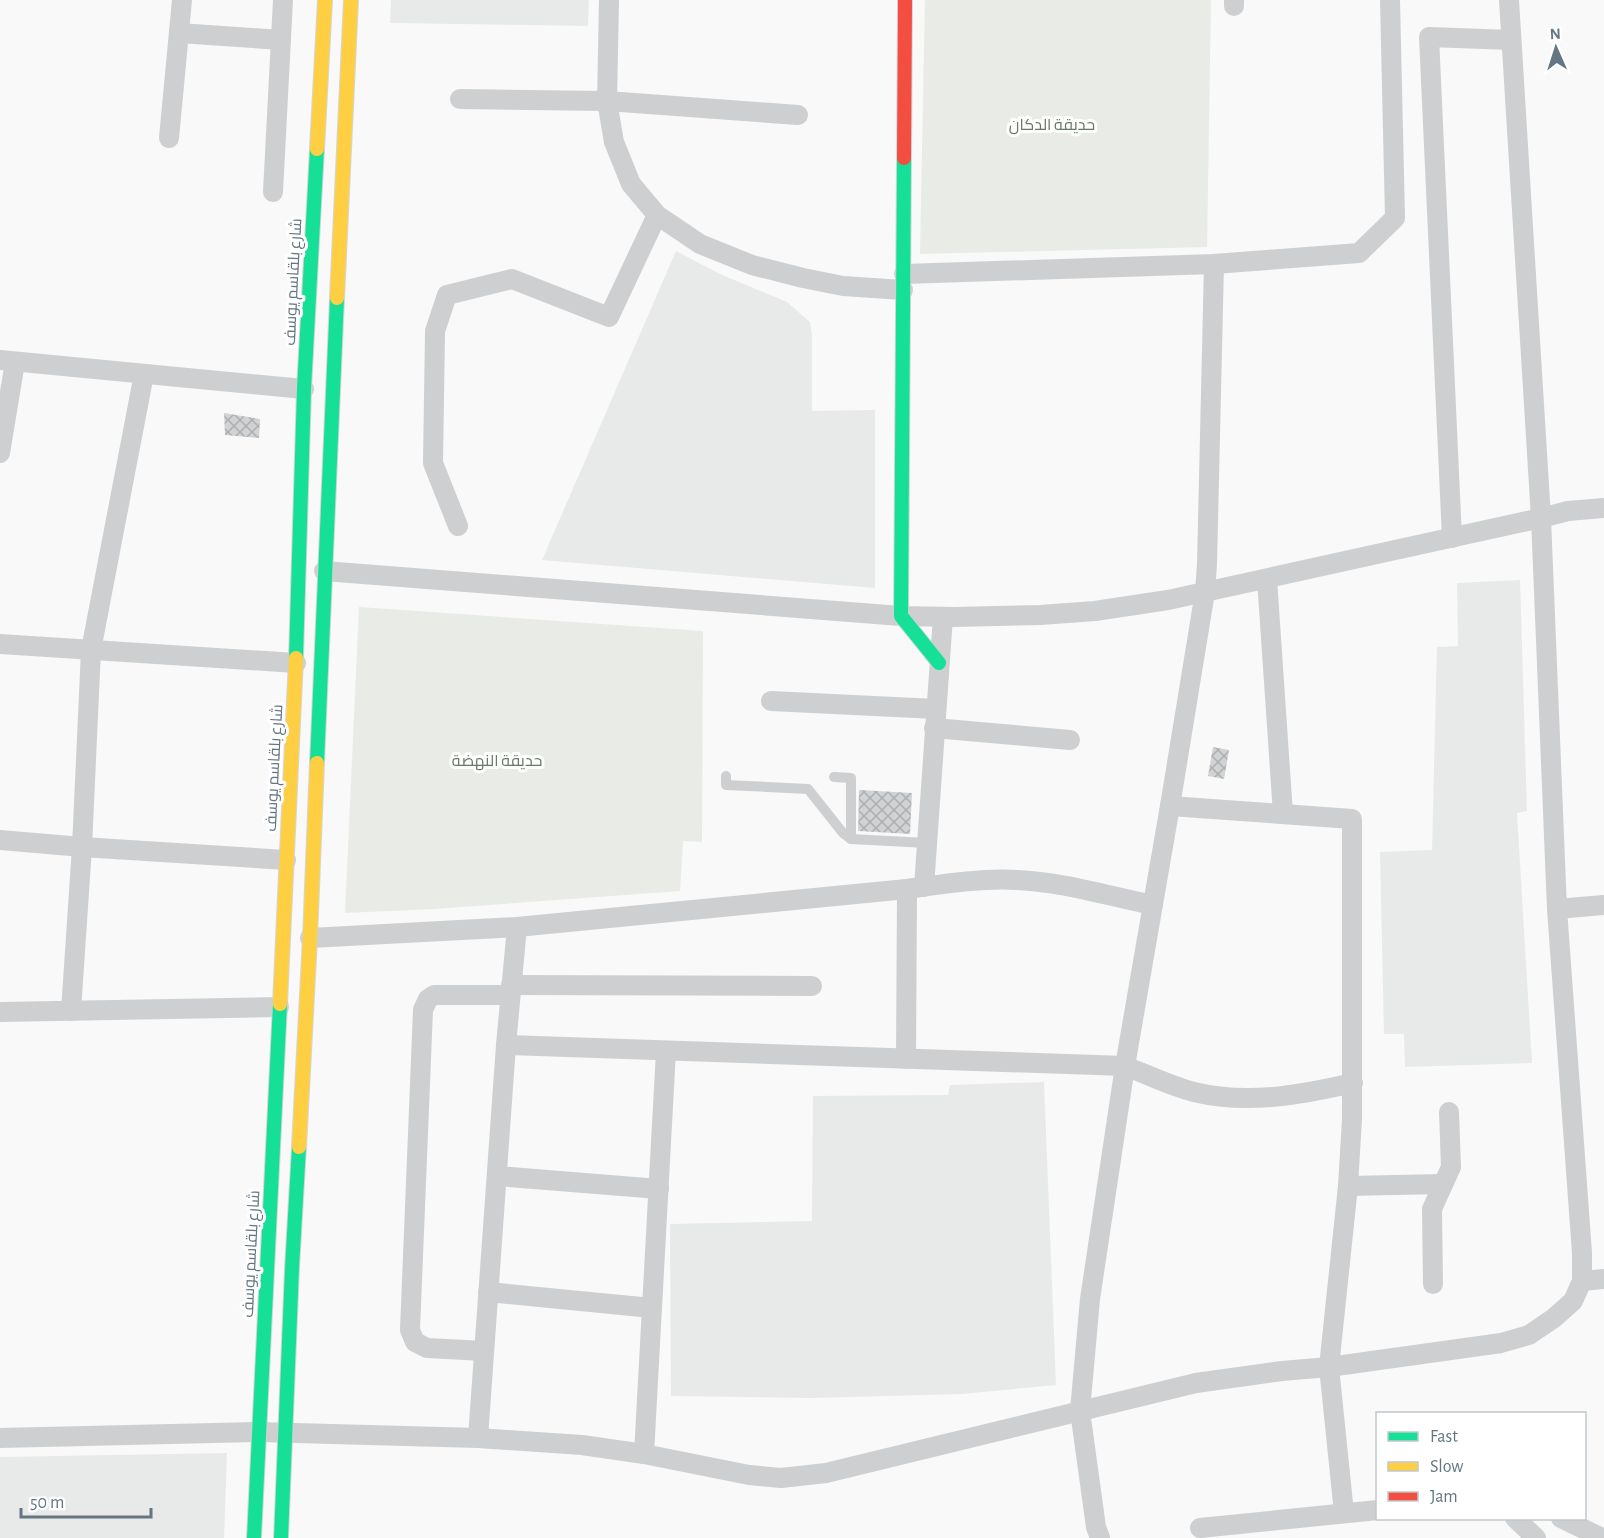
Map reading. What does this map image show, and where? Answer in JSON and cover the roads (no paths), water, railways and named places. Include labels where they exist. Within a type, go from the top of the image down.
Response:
[{"type":"main road","name":"شارع بلقاسم يوسف","points":[[254,1538],[296,663],[304,389],[325,0]]},
{"type":"main road","points":[[281,1538],[351,0]]},
{"type":"main road","points":[[905,0],[901,616],[939,663]]},
{"type":"street","points":[[169,138],[182,0]]},
{"type":"street","points":[[273,192],[282,0]]},
{"type":"street","points":[[609,0],[607,101],[614,142],[631,184],[657,215],[700,244],[752,265],[843,286],[1359,253],[1395,218],[1390,0]]},
{"type":"street","points":[[0,1438],[259,1432],[478,1438],[582,1445],[644,1454],[749,1476],[781,1478],[806,1476],[1196,1383],[1501,1343],[1529,1335],[1554,1318],[1573,1301],[1582,1281],[1581,1241],[1557,909],[1541,518],[1509,0]]},
{"type":"street","points":[[179,33],[280,40]]},
{"type":"street","points":[[1452,538],[1429,37],[1511,40]]},
{"type":"street","points":[[460,99],[607,101],[798,115]]},
{"type":"street","points":[[458,526],[433,463],[435,331],[447,295],[512,279],[609,318],[657,215]]},
{"type":"street","points":[[1100,1538],[1096,1527],[1080,1411],[1090,1299],[1125,1066],[1205,592],[1214,264]]},
{"type":"street","points":[[0,453],[7,361],[304,389]]},
{"type":"street","points":[[71,1011],[82,847],[91,650],[144,374]]},
{"type":"street","points":[[324,571],[901,616],[1040,615],[1084,612],[1168,600],[1568,511],[1604,508]]},
{"type":"street","points":[[1267,579],[1283,814]]},
{"type":"street","points":[[906,1059],[915,888],[927,843],[943,617]]},
{"type":"street","points":[[0,644],[296,663]]},
{"type":"street","points":[[771,701],[935,719],[1070,740]]},
{"type":"street","points":[[1170,806],[1352,819],[1352,1119],[1348,1186],[1329,1367],[1344,1513]]},
{"type":"street","points":[[0,840],[286,860]]},
{"type":"street","points":[[310,938],[517,927],[985,880],[1018,880],[1054,884],[1153,905]]},
{"type":"street","points":[[1557,909],[1604,905]]},
{"type":"street","points":[[478,1438],[506,1045],[517,927]]},
{"type":"street","points":[[484,1351],[428,1348],[415,1342],[410,1330],[423,1010],[428,999],[434,995],[511,990],[812,986]]},
{"type":"street","points":[[0,1012],[279,1007]]},
{"type":"street","points":[[506,1045],[1125,1066],[1193,1092],[1231,1098],[1274,1098],[1353,1083]]},
{"type":"street","points":[[644,1454],[666,1051]]},
{"type":"street","points":[[1433,1284],[1432,1209],[1451,1167],[1449,1112]]},
{"type":"street","points":[[497,1176],[658,1189]]},
{"type":"street","points":[[1348,1186],[1443,1184]]},
{"type":"street","points":[[1582,1281],[1604,1279]]},
{"type":"street","points":[[488,1292],[652,1308]]},
{"type":"street","points":[[1200,1528],[1376,1510]]},
{"type":"street","points":[[1517,1520],[1536,1538]]},
{"type":"street","points":[[1565,1520],[1602,1538]]},
{"type":"lane","points":[[726,776],[726,785],[808,789],[843,833],[851,839],[927,843]]},
{"type":"lane","points":[[834,777],[851,778],[851,839]]},
{"type":"park label","name":"حديقة الدكان","points":[[1052,125]]},
{"type":"park label","name":"حديقة النهضة","points":[[497,761]]}]
